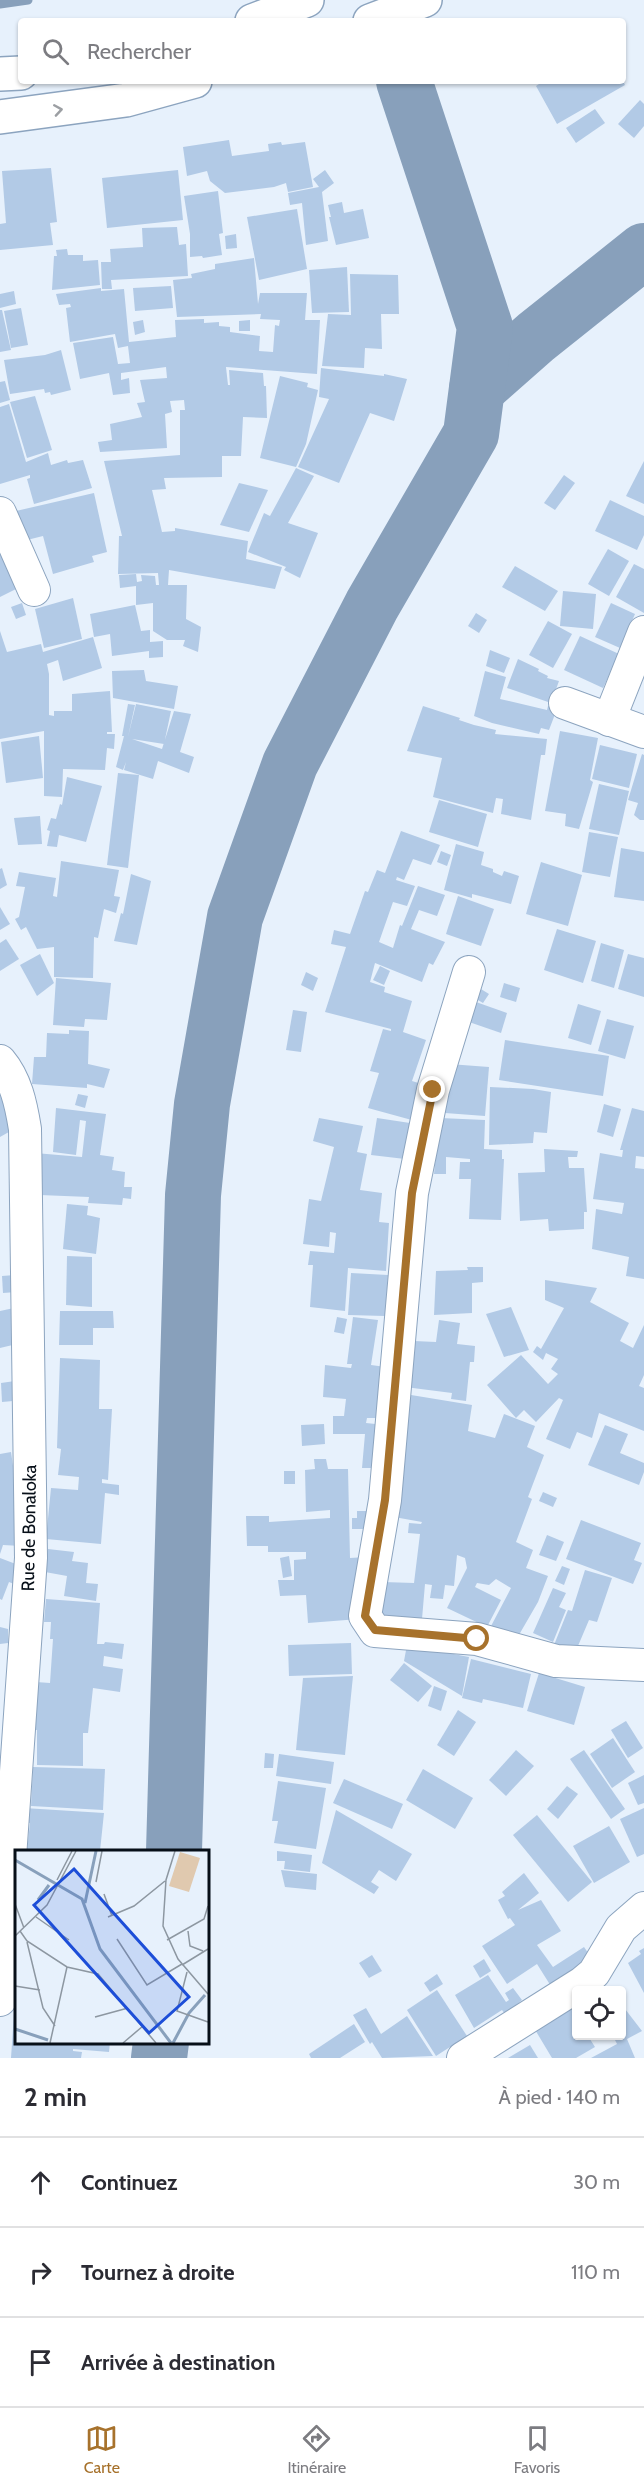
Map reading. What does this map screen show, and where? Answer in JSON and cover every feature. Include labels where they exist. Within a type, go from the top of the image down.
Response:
[{"type":"main road","points":[[378,18],[426,0]]},
{"type":"main road","points":[[260,18],[296,4]]},
{"type":"main road","points":[[0,74],[18,73]]},
{"type":"main road","points":[[0,117],[126,100],[184,84]]},
{"type":"street","points":[[0,513],[34,590]]},
{"type":"street","points":[[609,720],[644,632]]},
{"type":"street","points":[[565,703],[644,732]]},
{"type":"street","points":[[470,972],[433,1090],[412,1193],[385,1500],[365,1616],[375,1630],[477,1639],[556,1661],[644,1665]]},
{"type":"street","name":"Rue de Bonaloka","points":[[0,1061],[8,1071],[20,1100],[25,1129],[31,1558],[12,1667],[0,2000]]},
{"type":"street","points":[[463,2058],[582,1983],[594,1972],[621,1928],[644,1908]]},
{"type":"building","points":[[539,84],[625,85],[557,124],[536,86]]},
{"type":"building","points":[[640,100],[644,104],[644,126],[634,138],[618,124]]},
{"type":"building","points":[[595,109],[605,123],[576,143],[566,128]]},
{"type":"building","points":[[229,140],[232,156],[269,151],[268,144],[305,142],[313,187],[288,192],[286,183],[274,187],[225,193],[210,181],[207,171],[187,176],[183,147]]},
{"type":"building","points":[[51,168],[57,222],[50,223],[53,245],[0,250],[0,224],[6,223],[2,171]]},
{"type":"building","points":[[178,170],[183,220],[107,228],[102,178]]},
{"type":"building","points":[[325,170],[334,183],[322,192],[328,241],[306,245],[302,203],[290,205],[288,193],[319,187],[313,179]]},
{"type":"building","points":[[218,191],[223,233],[219,234],[222,255],[203,258],[202,256],[190,257],[190,234],[184,196]]},
{"type":"building","points":[[342,202],[344,213],[363,209],[369,238],[336,245],[328,205]]},
{"type":"building","points":[[297,209],[307,269],[259,280],[247,217]]},
{"type":"building","points":[[177,227],[179,245],[186,244],[188,276],[111,280],[112,289],[102,289],[101,262],[111,262],[110,249],[143,247],[142,228]]},
{"type":"building","points":[[236,234],[237,248],[226,249],[225,236]]},
{"type":"building","points":[[67,249],[68,255],[83,255],[83,261],[98,260],[100,285],[52,290],[56,250]]},
{"type":"building","points":[[254,258],[258,304],[260,293],[307,293],[305,320],[320,320],[317,374],[226,367],[228,385],[230,385],[229,370],[263,373],[264,386],[266,386],[267,418],[243,417],[241,456],[222,456],[222,477],[164,478],[166,489],[152,490],[162,532],[175,531],[175,528],[248,541],[246,559],[282,567],[275,589],[169,570],[168,585],[187,585],[186,619],[201,627],[198,652],[183,646],[185,640],[167,640],[153,631],[153,603],[136,605],[136,586],[120,588],[119,575],[136,574],[137,582],[142,581],[141,575],[155,576],[156,585],[159,585],[158,573],[118,574],[119,536],[122,536],[104,461],[180,455],[180,410],[185,410],[184,400],[170,401],[172,412],[165,414],[167,448],[100,452],[98,442],[112,440],[110,424],[142,417],[137,403],[145,402],[140,380],[167,378],[166,367],[121,373],[121,380],[129,378],[130,393],[113,395],[109,373],[80,379],[73,343],[113,337],[118,364],[130,363],[128,346],[118,348],[115,334],[70,342],[66,308],[71,307],[70,304],[59,305],[56,294],[101,288],[101,291],[124,289],[129,342],[176,337],[175,320],[204,319],[204,323],[219,322],[219,326],[230,327],[230,332],[260,336],[259,351],[273,352],[275,325],[279,326],[280,320],[260,319],[261,314],[177,317],[173,280],[192,278],[191,274],[215,269],[215,264]]},
{"type":"building","points":[[347,267],[349,312],[312,313],[309,270]]},
{"type":"building","points":[[350,274],[398,275],[399,314],[381,314],[382,349],[365,348],[364,368],[322,366],[328,314],[351,315]]},
{"type":"building","points":[[171,286],[173,308],[135,311],[133,288]]},
{"type":"building","points":[[14,291],[16,304],[0,308],[0,294]]},
{"type":"building","points":[[21,308],[28,345],[11,348],[4,311]]},
{"type":"building","points":[[0,310],[2,310],[11,350],[0,352]]},
{"type":"building","points":[[143,320],[145,332],[135,335],[133,322]]},
{"type":"building","points":[[250,320],[250,331],[239,331],[239,321]]},
{"type":"building","points":[[61,350],[71,390],[51,395],[50,392],[45,393],[44,389],[10,394],[4,360],[45,355]]},
{"type":"building","points":[[321,368],[384,376],[384,374],[407,379],[394,421],[370,413],[339,483],[298,467],[329,399],[319,397]]},
{"type":"building","points":[[280,376],[308,383],[307,387],[318,390],[306,444],[296,467],[260,458]]},
{"type":"building","points":[[5,381],[10,400],[0,403],[0,382]]},
{"type":"building","points":[[35,396],[52,450],[27,458],[10,402]]},
{"type":"building","points":[[9,404],[26,462],[48,453],[51,465],[67,460],[68,463],[83,460],[92,488],[34,504],[27,479],[30,475],[0,484],[0,407]]},
{"type":"building","points":[[644,461],[644,504],[626,496]]},
{"type":"building","points":[[296,468],[314,476],[288,523],[318,533],[300,578],[284,570],[286,567],[248,552],[264,513],[270,516]]},
{"type":"building","points":[[564,475],[575,483],[555,510],[544,503]]},
{"type":"building","points":[[239,483],[268,490],[249,532],[220,525]]},
{"type":"building","points":[[94,493],[107,552],[92,556],[94,562],[53,574],[43,536],[27,540],[16,511]]},
{"type":"building","points":[[610,500],[644,516],[644,535],[637,550],[595,531]]},
{"type":"building","points":[[0,531],[26,584],[0,597]]},
{"type":"building","points":[[608,549],[629,561],[609,596],[588,584]]},
{"type":"building","points":[[634,564],[644,569],[644,613],[616,597]]},
{"type":"building","points":[[515,566],[558,591],[545,611],[502,587]]},
{"type":"building","points":[[563,591],[596,594],[593,629],[560,626]]},
{"type":"building","points":[[73,598],[82,639],[44,648],[35,609]]},
{"type":"building","points":[[22,603],[26,615],[16,619],[11,607]]},
{"type":"building","points":[[611,603],[635,614],[620,648],[595,637]]},
{"type":"building","points":[[135,605],[141,631],[150,630],[150,642],[163,641],[163,657],[149,658],[149,651],[112,656],[110,634],[94,637],[90,614]]},
{"type":"building","points":[[476,613],[487,620],[479,633],[468,626]]},
{"type":"building","points":[[548,621],[572,634],[553,668],[529,655]]},
{"type":"building","points":[[0,631],[7,652],[41,644],[43,652],[93,637],[102,668],[63,681],[58,660],[47,664],[49,715],[54,716],[54,711],[72,711],[72,694],[110,691],[112,732],[107,732],[107,734],[115,734],[114,749],[107,748],[105,770],[63,769],[62,797],[44,796],[44,731],[0,739]]},
{"type":"building","points":[[580,636],[619,654],[603,688],[564,670]]},
{"type":"building","points":[[490,650],[510,658],[504,673],[486,666]]},
{"type":"building","points":[[518,659],[539,669],[538,671],[548,676],[547,678],[559,681],[551,703],[507,688]]},
{"type":"building","points":[[144,670],[146,681],[178,686],[174,709],[113,698],[112,671]]},
{"type":"building","points":[[485,671],[506,677],[500,699],[547,710],[548,706],[557,709],[549,730],[541,728],[539,734],[492,723],[474,716]]},
{"type":"building","points":[[128,704],[135,705],[128,737],[136,704],[171,711],[165,740],[174,711],[191,714],[180,752],[194,757],[189,773],[158,761],[153,779],[124,770],[126,762],[123,770],[116,767],[124,736],[122,736]],"holes":[[[132,739],[164,744],[162,749]]]},
{"type":"building","points":[[423,706],[474,725],[496,730],[495,734],[547,739],[545,755],[541,755],[531,820],[501,814],[503,799],[496,798],[493,813],[433,797],[442,758],[407,751]]},
{"type":"building","points":[[560,731],[598,738],[590,780],[593,782],[579,829],[565,826],[566,814],[545,811]]},
{"type":"building","points":[[39,736],[43,778],[6,783],[1,742]]},
{"type":"building","points":[[600,745],[637,754],[629,788],[592,779]]},
{"type":"building","points":[[642,754],[644,755],[644,820],[640,820],[634,815],[638,803],[628,800]]},
{"type":"building","points":[[118,773],[139,775],[128,868],[107,865]]},
{"type":"building","points":[[67,777],[102,786],[86,842],[59,835],[57,847],[47,846],[50,831],[47,830],[51,818],[56,819],[60,804],[62,805]]},
{"type":"building","points":[[599,784],[629,791],[619,835],[589,829]]},
{"type":"building","points":[[439,800],[487,814],[478,847],[429,832]]},
{"type":"building","points":[[40,816],[42,844],[18,845],[14,818]]},
{"type":"building","points":[[401,831],[440,845],[431,865],[413,859],[404,880],[397,877],[396,880],[415,886],[407,906],[393,902],[379,942],[393,948],[400,925],[402,926],[418,886],[445,895],[437,916],[419,910],[411,929],[445,942],[433,965],[429,963],[422,982],[375,963],[370,982],[385,987],[384,992],[412,1001],[403,1032],[426,1040],[412,1081],[428,1086],[419,1122],[368,1108],[379,1073],[370,1071],[383,1029],[391,1031],[391,1029],[325,1012],[346,947],[331,944],[334,930],[350,934],[365,891],[368,892],[377,870],[385,873]]},
{"type":"building","points":[[589,832],[618,837],[610,877],[582,872]]},
{"type":"building","points":[[456,844],[484,852],[481,865],[493,869],[493,872],[502,876],[504,871],[519,876],[511,904],[472,894],[472,898],[444,890]]},
{"type":"building","points":[[621,848],[644,852],[644,901],[614,897]]},
{"type":"building","points":[[441,851],[451,855],[447,866],[437,862]]},
{"type":"building","points":[[61,861],[119,870],[114,896],[120,897],[116,913],[104,909],[98,938],[94,937],[93,978],[54,977],[54,947],[37,949],[26,927],[21,930],[15,919],[19,917],[25,887],[16,886],[19,872],[56,878],[53,896],[57,897]]},
{"type":"building","points":[[541,862],[582,875],[568,926],[526,914]]},
{"type":"building","points":[[2,868],[7,885],[0,889],[0,869]]},
{"type":"building","points":[[131,874],[151,881],[137,945],[114,941],[121,913],[123,914]]},
{"type":"building","points":[[458,896],[494,909],[481,946],[446,934]]},
{"type":"building","points":[[0,907],[10,924],[0,930]]},
{"type":"building","points":[[557,929],[596,941],[583,983],[544,970]]},
{"type":"building","points":[[6,939],[19,959],[0,971],[0,943]]},
{"type":"building","points":[[601,943],[624,950],[614,988],[591,981]]},
{"type":"building","points":[[40,954],[54,983],[37,996],[20,965]]},
{"type":"building","points":[[628,954],[644,958],[644,997],[618,989]]},
{"type":"building","points":[[380,966],[390,971],[384,985],[373,980]]},
{"type":"building","points":[[306,972],[318,978],[313,991],[301,985]]},
{"type":"building","points":[[56,978],[111,983],[107,1020],[85,1019],[84,1027],[53,1025]]},
{"type":"building","points":[[504,983],[520,988],[516,1002],[500,997]]},
{"type":"building","points":[[476,986],[489,994],[483,1003],[471,996]]},
{"type":"building","points":[[476,1002],[507,1013],[501,1033],[469,1022]]},
{"type":"building","points":[[578,1004],[601,1011],[591,1045],[568,1038]]},
{"type":"building","points":[[293,1010],[307,1012],[301,1052],[286,1050]]},
{"type":"building","points":[[607,1019],[634,1026],[625,1059],[598,1051]]},
{"type":"building","points":[[69,1030],[89,1031],[88,1064],[110,1069],[104,1088],[87,1084],[87,1088],[32,1084],[34,1057],[46,1057],[47,1033],[69,1034]]},
{"type":"building","points":[[505,1040],[609,1056],[603,1096],[499,1080]]},
{"type":"building","points":[[449,1064],[489,1067],[485,1116],[445,1113]]},
{"type":"building","points":[[490,1087],[551,1092],[547,1133],[534,1132],[533,1143],[489,1145]]},
{"type":"building","points":[[0,1091],[16,1128],[0,1137]]},
{"type":"building","points":[[78,1094],[88,1096],[85,1108],[75,1105]]},
{"type":"building","points":[[604,1104],[621,1109],[613,1137],[597,1132]]},
{"type":"building","points":[[56,1108],[106,1114],[100,1155],[114,1157],[112,1170],[125,1172],[124,1187],[132,1187],[131,1199],[123,1198],[122,1205],[88,1203],[89,1197],[40,1195],[35,1153],[82,1157],[86,1121],[80,1120],[76,1155],[53,1152]]},
{"type":"building","points":[[632,1108],[644,1111],[644,1157],[636,1156],[635,1168],[644,1169],[644,1279],[626,1276],[629,1257],[592,1249],[596,1209],[622,1214],[624,1203],[593,1199],[600,1153],[622,1157],[623,1150],[620,1150]]},
{"type":"building","points":[[319,1118],[363,1126],[357,1152],[367,1154],[360,1190],[382,1193],[379,1222],[389,1223],[386,1271],[348,1268],[345,1311],[310,1307],[313,1265],[308,1265],[310,1251],[334,1253],[336,1233],[330,1232],[329,1247],[303,1244],[309,1199],[321,1201],[334,1147],[313,1141]]},
{"type":"building","points":[[377,1118],[410,1123],[405,1159],[371,1155]]},
{"type":"building","points":[[440,1118],[485,1120],[484,1149],[502,1150],[502,1159],[504,1159],[501,1220],[469,1219],[471,1179],[459,1179],[460,1162],[470,1162],[470,1159],[446,1157],[446,1174],[434,1174]]},
{"type":"building","points":[[544,1149],[578,1151],[577,1157],[568,1157],[569,1168],[584,1168],[587,1212],[584,1212],[584,1229],[549,1231],[548,1219],[520,1221],[518,1173],[545,1172]]},
{"type":"building","points":[[67,1204],[88,1206],[87,1215],[100,1218],[96,1254],[63,1249]]},
{"type":"building","points":[[67,1256],[92,1257],[92,1307],[66,1305]]},
{"type":"building","points":[[467,1267],[483,1267],[483,1282],[472,1283],[472,1313],[434,1315],[436,1271],[468,1270]]},
{"type":"building","points":[[351,1273],[388,1275],[385,1316],[348,1315]]},
{"type":"building","points":[[15,1275],[16,1292],[3,1293],[2,1276]]},
{"type":"building","points":[[545,1280],[597,1288],[590,1302],[629,1323],[620,1341],[633,1348],[644,1325],[644,1375],[639,1386],[644,1388],[644,1431],[599,1413],[592,1438],[577,1432],[570,1449],[546,1439],[563,1400],[559,1398],[536,1422],[524,1410],[516,1418],[487,1385],[521,1355],[548,1384],[558,1374],[551,1369],[558,1359],[546,1353],[543,1360],[533,1352],[537,1346],[541,1349],[564,1308],[545,1300]]},
{"type":"building","points":[[511,1307],[529,1350],[504,1357],[486,1314]]},
{"type":"building","points":[[14,1308],[21,1343],[0,1348],[0,1311]]},
{"type":"building","points":[[60,1311],[113,1311],[114,1328],[93,1328],[93,1345],[59,1345]]},
{"type":"building","points":[[337,1317],[347,1319],[344,1334],[334,1332]]},
{"type":"building","points":[[353,1317],[378,1320],[371,1365],[393,1368],[386,1418],[367,1418],[366,1423],[385,1425],[379,1468],[362,1468],[365,1434],[333,1434],[333,1416],[344,1416],[346,1399],[323,1397],[325,1365],[351,1368],[352,1364],[347,1364]]},
{"type":"building","points":[[439,1320],[460,1323],[457,1344],[475,1346],[474,1362],[470,1362],[466,1401],[451,1399],[452,1393],[405,1387],[414,1341],[436,1342]]},
{"type":"building","points":[[60,1358],[100,1360],[99,1409],[112,1409],[108,1480],[102,1479],[102,1483],[119,1485],[119,1495],[105,1493],[101,1544],[46,1539],[51,1488],[78,1490],[79,1477],[58,1475],[61,1449],[57,1448]]},
{"type":"building","points":[[22,1380],[24,1400],[2,1402],[1,1383]]},
{"type":"building","points":[[405,1394],[472,1405],[468,1431],[495,1438],[504,1414],[535,1426],[527,1447],[544,1455],[528,1497],[532,1499],[516,1542],[533,1550],[526,1568],[548,1576],[538,1602],[516,1640],[490,1628],[511,1588],[496,1579],[489,1585],[477,1583],[475,1587],[501,1600],[487,1627],[447,1608],[467,1568],[465,1558],[457,1555],[454,1586],[445,1585],[443,1599],[430,1598],[432,1585],[425,1584],[422,1619],[381,1616],[383,1582],[414,1583],[420,1534],[408,1533],[409,1523],[421,1524],[422,1522],[394,1517]]},
{"type":"building","points":[[324,1424],[325,1444],[302,1446],[301,1425]]},
{"type":"building","points":[[605,1425],[628,1434],[620,1453],[644,1463],[644,1472],[639,1485],[588,1465]]},
{"type":"building","points":[[11,1452],[18,1500],[21,1546],[3,1545],[0,1554],[0,1454]]},
{"type":"building","points":[[314,1459],[326,1459],[328,1469],[348,1469],[350,1558],[366,1557],[359,1619],[308,1623],[306,1595],[280,1596],[278,1580],[294,1580],[294,1560],[306,1559],[306,1552],[268,1552],[268,1546],[247,1546],[246,1516],[269,1516],[269,1522],[330,1518],[330,1510],[306,1512],[305,1470],[315,1469]]},
{"type":"building","points":[[284,1471],[295,1471],[295,1484],[284,1484]]},
{"type":"building","points":[[543,1492],[557,1498],[553,1507],[539,1501]]},
{"type":"building","points":[[357,1511],[369,1511],[368,1529],[352,1529],[352,1518],[357,1518]]},
{"type":"building","points":[[581,1520],[641,1543],[634,1560],[642,1563],[633,1584],[566,1559]]},
{"type":"building","points":[[547,1535],[564,1542],[556,1561],[539,1555]]},
{"type":"building","points":[[48,1549],[74,1552],[72,1561],[88,1563],[86,1583],[98,1584],[96,1601],[64,1596],[67,1576],[45,1572]]},
{"type":"building","points":[[289,1556],[292,1576],[283,1578],[280,1558]]},
{"type":"building","points":[[0,1558],[21,1566],[19,1586],[9,1582],[2,1600],[0,1599]]},
{"type":"building","points":[[562,1566],[570,1569],[564,1585],[555,1581]]},
{"type":"building","points":[[585,1570],[612,1578],[597,1622],[589,1620],[575,1653],[554,1645],[568,1610],[572,1611]]},
{"type":"building","points":[[553,1588],[566,1593],[559,1607],[566,1610],[553,1642],[533,1633]]},
{"type":"building","points":[[46,1599],[100,1603],[97,1644],[105,1642],[124,1644],[122,1659],[104,1656],[103,1666],[123,1669],[120,1692],[93,1688],[88,1733],[83,1733],[83,1766],[37,1765],[37,1730],[33,1730],[36,1682],[50,1683],[53,1639],[50,1639],[51,1622],[44,1622]]},
{"type":"building","points":[[0,1627],[8,1629],[8,1643],[0,1644]]},
{"type":"building","points":[[351,1643],[352,1674],[289,1676],[288,1645]]},
{"type":"building","points":[[407,1645],[469,1657],[462,1696],[404,1661]]},
{"type":"building","points":[[471,1659],[531,1674],[523,1708],[483,1699],[482,1703],[462,1698]]},
{"type":"building","points":[[404,1663],[432,1686],[418,1702],[390,1680]]},
{"type":"building","points":[[539,1673],[585,1687],[574,1725],[527,1711]]},
{"type":"building","points":[[353,1676],[345,1755],[296,1750],[303,1678]]},
{"type":"building","points":[[434,1686],[447,1691],[441,1711],[428,1706]]},
{"type":"building","points":[[458,1710],[476,1722],[454,1756],[437,1745]]},
{"type":"building","points":[[626,1721],[643,1748],[628,1758],[611,1730]]},
{"type":"building","points":[[613,1738],[635,1772],[612,1788],[590,1754]]},
{"type":"building","points":[[516,1750],[534,1766],[506,1796],[489,1780]]},
{"type":"building","points":[[584,1750],[625,1809],[611,1819],[570,1759]]},
{"type":"building","points":[[265,1753],[274,1754],[273,1768],[264,1768]]},
{"type":"building","points":[[279,1754],[334,1762],[331,1784],[276,1776]]},
{"type":"building","points":[[33,1767],[105,1769],[103,1810],[31,1806]]},
{"type":"building","points":[[423,1769],[473,1798],[455,1829],[406,1800]]},
{"type":"building","points":[[644,1775],[644,1803],[638,1805],[628,1783]]},
{"type":"building","points":[[344,1779],[403,1804],[392,1829],[333,1803]]},
{"type":"building","points":[[278,1781],[326,1788],[316,1849],[274,1843],[278,1821],[272,1821]]},
{"type":"building","points":[[567,1786],[578,1794],[558,1819],[547,1809]]},
{"type":"building","points":[[24,1808],[104,1813],[100,1850],[27,1850],[30,1823],[22,1822]]},
{"type":"building","points":[[644,1808],[644,1854],[637,1857],[620,1819]]},
{"type":"building","points":[[336,1810],[412,1854],[396,1881],[379,1870],[371,1882],[379,1887],[374,1894],[322,1863]]},
{"type":"building","points":[[537,1815],[592,1882],[568,1902],[513,1835]]},
{"type":"building","points":[[609,1826],[630,1862],[594,1883],[573,1846]]},
{"type":"building","points":[[277,1851],[312,1855],[310,1872],[284,1869],[285,1861],[277,1861]]},
{"type":"building","points":[[281,1870],[317,1874],[316,1890],[285,1887]]},
{"type":"building","points":[[524,1873],[539,1893],[518,1910],[541,1900],[561,1931],[537,1945],[553,1967],[584,1947],[595,1963],[554,1991],[537,1964],[507,1984],[482,1946],[515,1925],[510,1918],[508,1919],[498,1900],[505,1896],[502,1892]]},
{"type":"building","points":[[644,1948],[644,1993],[628,1963],[641,1954],[639,1951]]},
{"type":"building","points":[[372,1955],[382,1971],[369,1978],[359,1963]]},
{"type":"building","points":[[484,1959],[491,1971],[480,1978],[473,1966]]},
{"type":"building","points":[[437,1974],[443,1984],[430,1992],[424,1983]]},
{"type":"building","points":[[488,1975],[506,2002],[509,2000],[505,1993],[513,1988],[522,2000],[515,2006],[518,2011],[508,2018],[502,2010],[474,2028],[455,1995]]},
{"type":"building","points":[[437,1990],[467,2036],[436,2056],[407,2010]]},
{"type":"building","points":[[567,2000],[572,2009],[572,2040],[591,2040],[595,2047],[576,2058],[552,2058],[534,2028]]},
{"type":"building","points":[[366,2008],[381,2034],[407,2016],[433,2056],[382,2058],[372,2042],[370,2044],[353,2015]]},
{"type":"building","points":[[626,2010],[642,2031],[627,2039],[635,2058],[591,2058],[617,2044],[615,2040],[626,2040]]},
{"type":"building","points":[[14,2014],[15,2043],[110,2043],[109,2052],[73,2049],[73,2051],[82,2052],[81,2058],[11,2058]]},
{"type":"building","points":[[354,2024],[365,2042],[340,2058],[311,2058],[309,2054]]},
{"type":"building","points":[[530,2045],[538,2058],[508,2058]]},
{"type":"waterway","points":[[0,4],[28,0]]},
{"type":"waterway","points":[[174,1850],[193,1195],[202,1104],[235,917],[290,764],[372,605],[471,434],[485,327],[405,84]]},
{"type":"waterway","points":[[477,389],[536,337],[644,251]]},
{"type":"waterway","points":[[159,2058],[161,2043]]},
{"type":"route","points":[[433,1090],[412,1193],[385,1500],[365,1616],[375,1630],[410,1635],[477,1639]]}]
